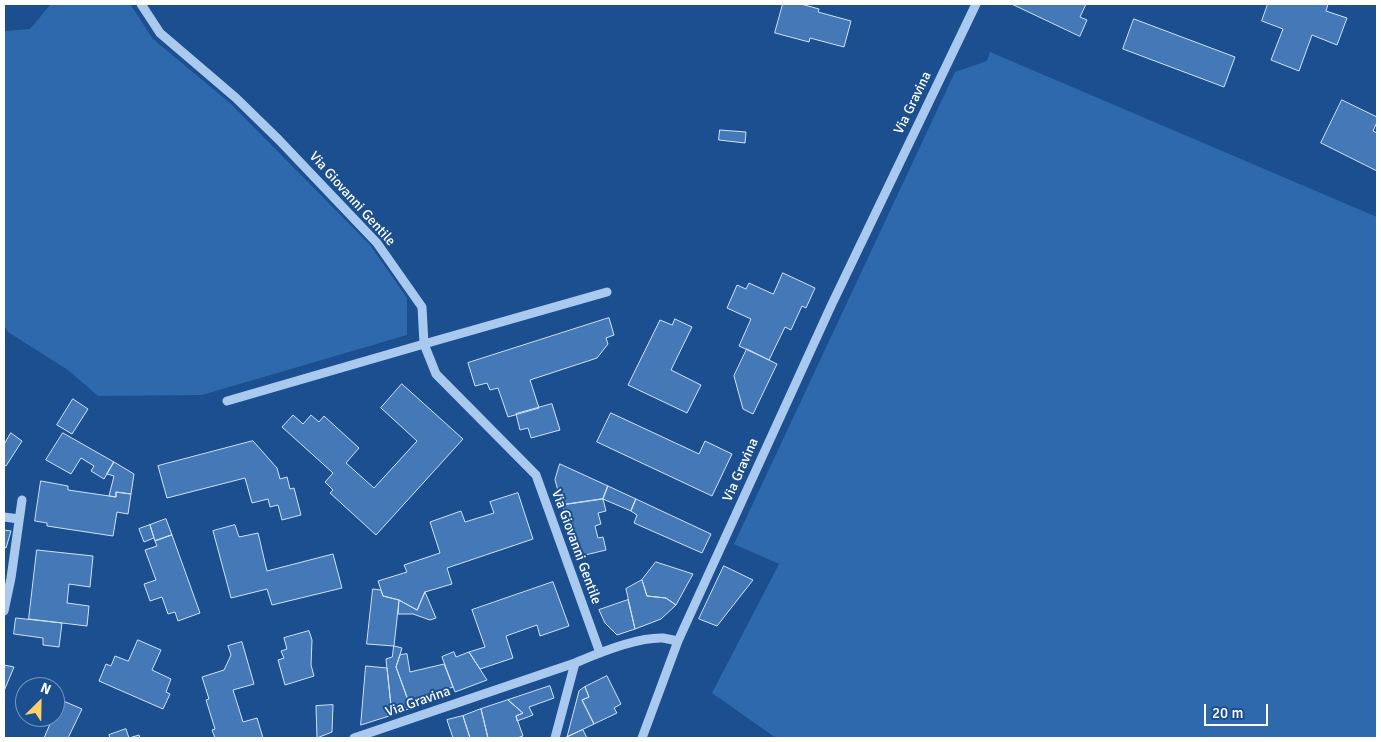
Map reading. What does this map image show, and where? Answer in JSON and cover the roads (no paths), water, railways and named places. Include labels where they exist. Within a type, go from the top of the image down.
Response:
[{"type":"street","name":"Via Giovanni Gentile","points":[[141,4],[160,33],[236,98],[279,140],[377,243],[422,307],[424,344],[436,374],[536,475],[600,653]]},
{"type":"street","name":"Via Gravina","points":[[354,738],[643,640],[662,638],[678,641],[831,306],[976,4]]},
{"type":"street","points":[[227,401],[607,292]]},
{"type":"street","points":[[4,611],[12,578],[22,500]]},
{"type":"street","points":[[4,517],[19,519]]},
{"type":"street","points":[[642,738],[678,641]]},
{"type":"street","points":[[556,738],[575,662]]}]
